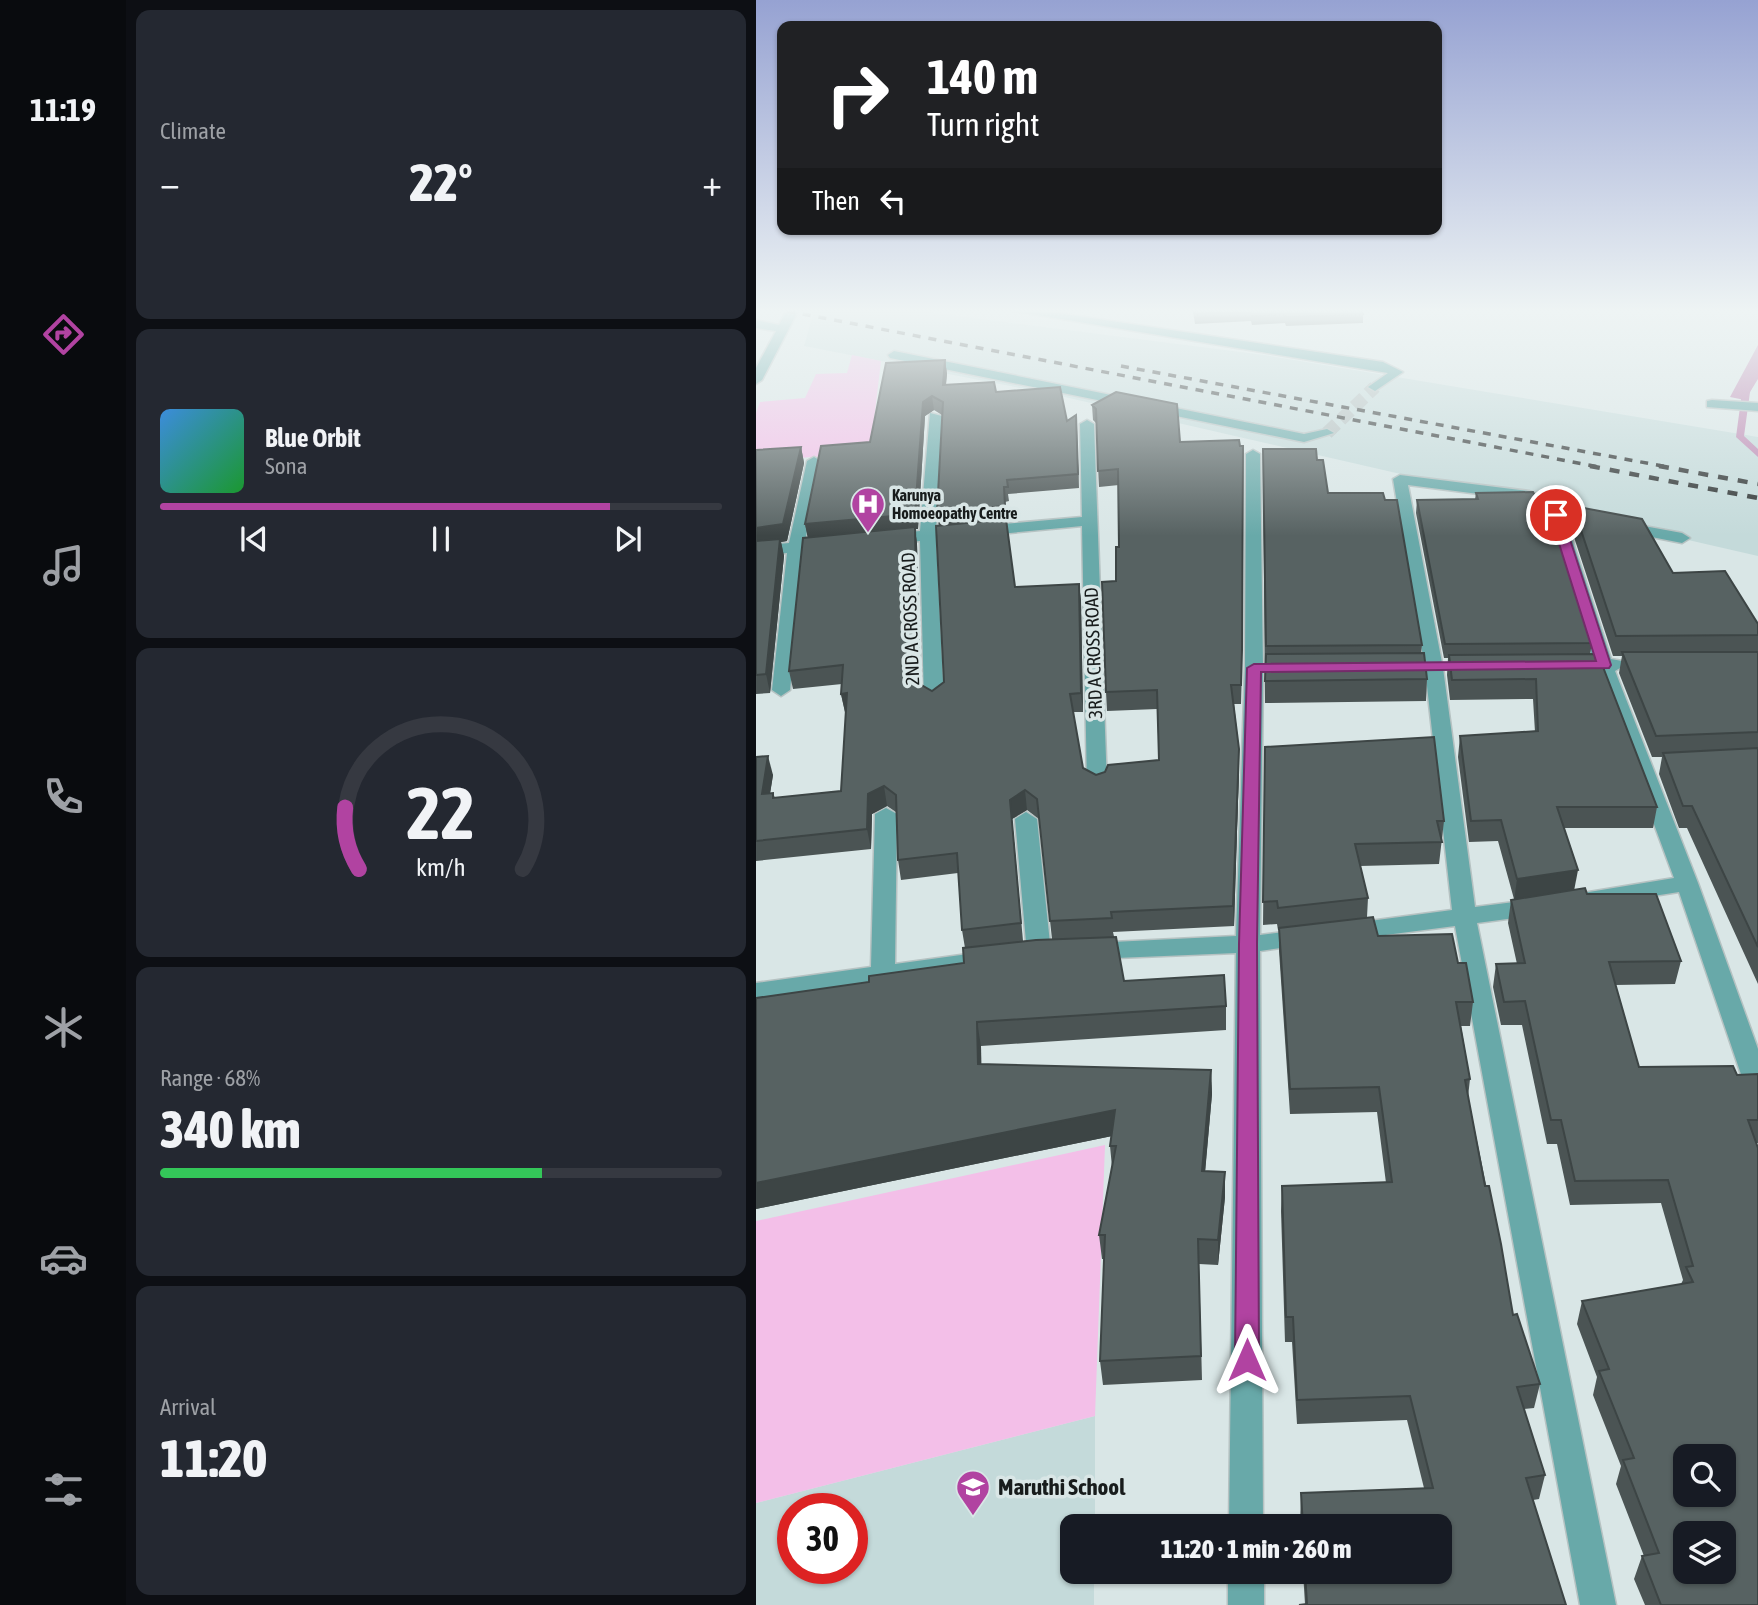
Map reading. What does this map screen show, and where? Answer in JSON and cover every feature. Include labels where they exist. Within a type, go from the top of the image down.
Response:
[{"type":"street","points":[[1047,386],[1304,438],[1327,433]]},
{"type":"street","points":[[1712,404],[1758,407]]},
{"type":"street","name":"2ND A CROSS ROAD","points":[[934,701],[928,536],[935,416]]},
{"type":"street","name":"3RD A CROSS ROAD","points":[[1087,424],[1097,786]]},
{"type":"street","points":[[1246,1514],[1248,944],[1261,668],[1254,454]]},
{"type":"street","points":[[781,690],[796,547],[814,461]]},
{"type":"street","points":[[1598,1605],[1465,919],[1400,479],[1521,494],[1543,502],[1556,515],[1604,665],[1688,883],[1758,1086]]},
{"type":"street","points":[[1556,515],[1581,519]]},
{"type":"street","points":[[875,540],[1089,521]]},
{"type":"street","points":[[1606,524],[1682,538]]},
{"type":"street","points":[[756,551],[849,542]]},
{"type":"street","points":[[1552,666],[1630,665]]},
{"type":"street","points":[[1427,668],[1460,667]]},
{"type":"street","points":[[1644,766],[1669,765]]},
{"type":"street","points":[[883,971],[886,814]]},
{"type":"street","points":[[1027,819],[1040,953]]},
{"type":"street","points":[[756,992],[883,971],[1040,953],[1248,944],[1465,919],[1688,883]]},
{"type":"street","points":[[1246,1584],[1246,1605]]},
{"type":"shaded area","points":[[811,386],[878,386],[870,453],[756,461],[756,413],[760,402],[805,398]]},
{"type":"shaded area","points":[[1009,386],[1450,386],[1758,437],[1758,556]]},
{"type":"shaded area","points":[[1736,386],[1754,386],[1745,400],[1730,397]]},
{"type":"shaded area","points":[[1105,1145],[1095,1416],[795,1493],[777,1493],[777,1498],[756,1503],[756,1221]]},
{"type":"shaded area","name":"Maruthi School","points":[[1095,1416],[1095,1514],[1060,1514],[1060,1584],[1094,1584],[1094,1605],[756,1605],[756,1503],[777,1498],[777,1584],[868,1584],[868,1493],[795,1493]]},
{"type":"building","points":[[881,386],[995,386],[996,392],[1060,387],[1067,421],[1076,415],[1078,474],[1007,480],[1008,487],[1004,487],[1005,506],[937,512],[943,402],[932,396],[923,402],[915,514],[805,524],[821,446],[870,442]]},
{"type":"building","points":[[1116,392],[1177,404],[1180,442],[1239,440],[1240,446],[1243,446],[1241,685],[1231,685],[1239,749],[1233,906],[1111,912],[1112,918],[1050,921],[1037,799],[1025,790],[1010,800],[1021,923],[962,930],[957,853],[898,860],[896,795],[884,786],[868,794],[867,829],[756,841],[756,757],[768,756],[762,794],[773,793],[773,798],[841,791],[847,693],[841,694],[843,665],[789,671],[803,538],[915,527],[918,683],[932,691],[944,682],[936,526],[1006,519],[1015,587],[1079,584],[1081,693],[1070,694],[1083,768],[1096,775],[1105,772],[1108,765],[1159,760],[1157,690],[1106,692],[1102,582],[1116,581],[1116,547],[1119,547],[1118,469],[1098,471],[1096,409],[1092,405]]},
{"type":"building","points":[[801,447],[783,524],[756,528],[756,450]]},
{"type":"building","points":[[1263,449],[1316,449],[1317,460],[1323,460],[1328,493],[1383,493],[1385,500],[1397,500],[1422,645],[1266,646]]},
{"type":"building","points":[[1533,492],[1541,507],[1550,508],[1592,643],[1445,644],[1417,500],[1478,499],[1476,493]]},
{"type":"building","points":[[1573,506],[1642,519],[1673,573],[1725,571],[1758,624],[1758,635],[1616,636]]},
{"type":"building","points":[[780,539],[766,674],[756,675],[756,541]]},
{"type":"building","points":[[1622,652],[1758,652],[1758,732],[1656,736]]},
{"type":"building","points":[[1424,653],[1427,679],[1265,681],[1266,654]]},
{"type":"building","points":[[1598,654],[1657,807],[1557,807],[1578,870],[1517,879],[1501,820],[1471,821],[1460,736],[1538,731],[1536,679],[1452,680],[1449,655]]},
{"type":"building","points":[[1434,737],[1444,821],[1437,821],[1442,842],[1355,844],[1368,898],[1278,908],[1277,901],[1263,902],[1265,747]]},
{"type":"building","points":[[1758,748],[1758,947],[1692,806],[1683,806],[1663,753]]},
{"type":"building","points":[[1585,888],[1587,894],[1656,894],[1681,961],[1609,962],[1639,1067],[1733,1066],[1737,1075],[1758,1074],[1758,1120],[1748,1120],[1758,1148],[1758,1605],[1661,1605],[1642,1556],[1659,1553],[1623,1460],[1634,1458],[1599,1371],[1609,1369],[1582,1301],[1693,1282],[1686,1267],[1693,1266],[1668,1180],[1575,1181],[1561,1120],[1551,1120],[1525,1001],[1504,1002],[1496,964],[1525,963],[1511,900]]},
{"type":"building","points":[[1373,917],[1378,936],[1452,934],[1458,963],[1466,963],[1473,1002],[1456,1002],[1470,1079],[1465,1080],[1485,1186],[1489,1186],[1501,1244],[1513,1315],[1517,1314],[1540,1384],[1517,1387],[1545,1475],[1526,1478],[1566,1605],[1299,1605],[1307,1604],[1306,1584],[1452,1584],[1452,1514],[1302,1514],[1301,1493],[1433,1488],[1410,1396],[1297,1400],[1293,1317],[1286,1317],[1282,1186],[1392,1182],[1379,1087],[1290,1089],[1279,928]]},
{"type":"building","points":[[1116,937],[1124,981],[1224,975],[1226,1006],[977,1022],[978,1064],[1211,1070],[1202,1171],[1225,1172],[1218,1240],[1198,1239],[1201,1356],[1100,1361],[1105,1235],[1099,1235],[1116,1146],[1110,1146],[1115,1110],[756,1183],[756,998],[869,982],[869,976],[964,963],[963,948],[1036,940]]},
{"type":"waterway","points":[[1749,386],[1740,437],[1758,454]]},
{"type":"tunnel","points":[[1327,433],[1375,387]]},
{"type":"railway","points":[[1177,386],[1599,467]]},
{"type":"railway","points":[[1229,386],[1668,467]]},
{"type":"railway","points":[[1590,466],[1758,498]]},
{"type":"railway","points":[[1659,466],[1758,484]]},
{"type":"place","name":"Karunya Homoeopathy Centre","points":[[868,534]]},
{"type":"place","name":"Maruthi School","points":[[973,1517]]},
{"type":"route","points":[[1247,1360],[1248,944],[1254,668],[1604,665],[1556,515]]}]
